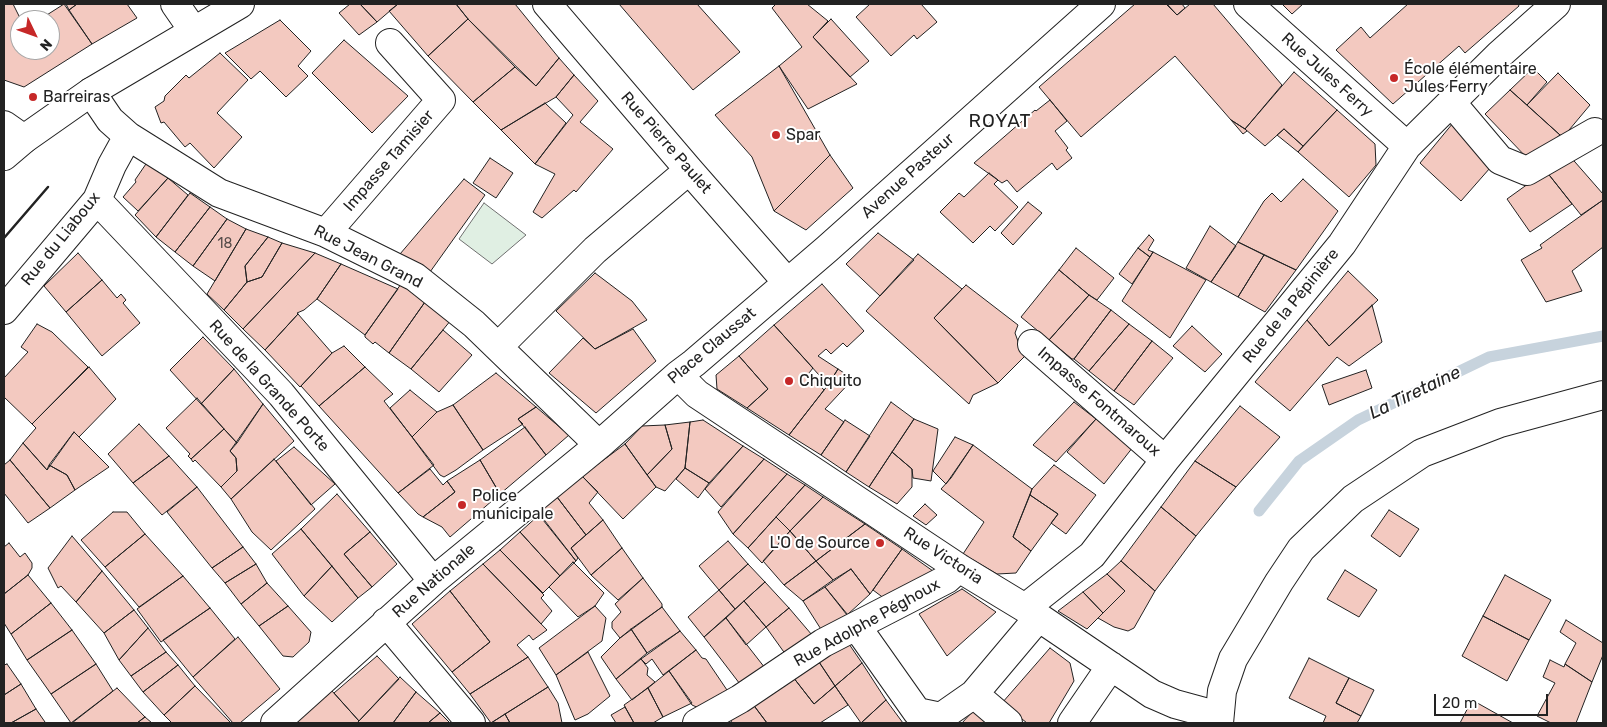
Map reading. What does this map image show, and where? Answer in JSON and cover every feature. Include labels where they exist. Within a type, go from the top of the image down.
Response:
[{"type":"street","points":[[175,4],[193,30]]},
{"type":"street","points":[[4,156],[14,132],[91,92],[193,30],[240,4]]},
{"type":"street","name":"Rue Pierre Paulet","points":[[547,4],[787,282]]},
{"type":"street","name":"Avenue Pasteur","points":[[827,249],[1101,4]]},
{"type":"street","name":"Rue Jules Ferry","points":[[1248,4],[1407,146]]},
{"type":"street","name":"Rue de la Pépinière","points":[[857,626],[917,712],[941,717],[974,694],[1031,613],[1092,555],[1165,460],[1342,244],[1407,146],[1499,55],[1556,4]]},
{"type":"street","name":"Impasse Tamisier","points":[[326,233],[441,100],[390,43]]},
{"type":"street","points":[[91,92],[110,120],[128,136]]},
{"type":"street","points":[[1451,102],[1500,160],[1527,171],[1595,132]]},
{"type":"street","name":"Rue Jean Grand","points":[[128,136],[219,193],[326,233],[415,278],[474,324],[599,445]]},
{"type":"street","name":"Rue du Liaboux","points":[[4,310],[97,200],[112,165],[128,136]]},
{"type":"street","points":[[498,346],[595,250],[689,170]]},
{"type":"street","name":"Rue de la Grande Porte","points":[[97,200],[281,394],[433,581]]},
{"type":"street","name":"Place Claussat","points":[[599,445],[678,375],[827,249]]},
{"type":"street","name":"Impasse Fontmaroux","points":[[1032,344],[1165,460]]},
{"type":"street","name":"Rue Victoria","points":[[678,375],[697,394],[1152,694],[1219,720]]},
{"type":"street","points":[[1219,720],[1222,691],[1233,659],[1279,582],[1301,549],[1353,499],[1422,453],[1500,423],[1603,396]]},
{"type":"street","name":"Rue Nationale","points":[[275,723],[433,581],[599,445]]},
{"type":"street","name":"Rue Adolphe Péghoux","points":[[697,723],[740,700],[823,643],[947,579],[959,568]]},
{"type":"street","points":[[386,622],[471,723]]},
{"type":"street","points":[[1072,723],[1111,666]]},
{"type":"street","points":[[974,694],[1008,723]]},
{"type":"green space","points":[[484,203],[526,235],[492,264],[459,239]]},
{"type":"building","points":[[4,4],[13,4],[16,10],[10,10],[10,60],[60,60],[60,10],[55,10],[64,4],[92,44],[24,87],[4,80]]},
{"type":"building","points":[[66,4],[77,4],[69,10]]},
{"type":"building","points":[[77,4],[127,4],[137,18],[92,44],[69,10]]},
{"type":"building","points":[[350,4],[360,4],[377,22],[359,35],[339,13]]},
{"type":"building","points":[[360,4],[398,4],[377,22]]},
{"type":"building","points":[[398,4],[456,4],[468,19],[428,56],[389,11]]},
{"type":"building","points":[[456,4],[515,4],[559,58],[536,86],[468,19]]},
{"type":"building","points":[[619,4],[697,4],[740,52],[693,90]]},
{"type":"building","points":[[776,4],[807,4],[828,21],[813,37],[857,84],[808,109],[779,66],[802,47],[772,8]]},
{"type":"building","points":[[870,4],[921,4],[937,22],[917,39],[914,35],[891,56],[856,17]]},
{"type":"building","points":[[1135,4],[1167,4],[1177,15],[1190,4],[1213,4],[1282,85],[1245,129],[1231,120],[1175,56],[1081,137],[1039,87]]},
{"type":"building","points":[[1168,4],[1182,4],[1185,8],[1177,15]]},
{"type":"building","points":[[1282,4],[1303,4],[1292,14]]},
{"type":"building","name":"École élémentaire Jules Ferry","points":[[1408,4],[1518,4],[1519,6],[1465,53],[1459,46],[1393,104],[1336,50],[1361,27],[1370,38]]},
{"type":"building","points":[[468,19],[515,67],[473,102],[428,56]]},
{"type":"building","points":[[831,19],[869,61],[850,77],[813,37]]},
{"type":"building","points":[[280,20],[311,51],[298,66],[308,76],[286,97],[260,71],[251,79],[225,53]]},
{"type":"building","points":[[344,40],[408,96],[372,133],[312,73]]},
{"type":"building","points":[[220,53],[248,80],[217,113],[242,137],[214,168],[190,143],[185,147],[164,122],[161,123],[155,107],[164,101],[165,96],[186,75],[189,78]]},
{"type":"building","points":[[559,58],[574,75],[556,97],[501,130],[473,102],[515,67],[536,86]]},
{"type":"building","name":"Spar","points":[[779,66],[830,155],[774,211],[752,157],[715,115]]},
{"type":"building","points":[[1533,68],[1547,82],[1527,105],[1510,90]]},
{"type":"building","points":[[1294,72],[1337,110],[1303,146],[1284,129],[1265,146],[1245,129]]},
{"type":"building","points":[[1558,73],[1590,105],[1564,136],[1560,135],[1527,105]]},
{"type":"building","points":[[574,75],[598,101],[580,122],[613,149],[576,192],[574,190],[542,218],[533,212],[555,174],[535,164],[573,115],[556,97]]},
{"type":"building","points":[[1510,90],[1560,135],[1529,160],[1485,114]]},
{"type":"building","points":[[1050,100],[1067,121],[1055,131],[1068,148],[1066,150],[1072,158],[1057,170],[1052,163],[1017,192],[1007,180],[1002,183],[974,163],[1035,110]]},
{"type":"building","points":[[545,103],[566,123],[535,164],[501,130]]},
{"type":"building","points":[[1337,110],[1375,144],[1376,165],[1349,197],[1298,152]]},
{"type":"building","points":[[1231,120],[1245,129],[1247,131],[1243,134]]},
{"type":"building","points":[[1453,123],[1490,168],[1461,201],[1420,163]]},
{"type":"building","points":[[1284,129],[1303,146],[1298,152],[1277,135]]},
{"type":"building","points":[[1568,154],[1603,194],[1603,200],[1581,215],[1546,171]]},
{"type":"building","points":[[830,155],[853,188],[806,230],[774,211]]},
{"type":"building","points":[[490,158],[513,173],[496,198],[473,183]]},
{"type":"building","points":[[148,161],[168,178],[138,211],[123,197],[136,182],[135,180]]},
{"type":"building","points":[[1546,171],[1572,204],[1530,232],[1507,199]]},
{"type":"building","points":[[989,173],[998,180],[994,184],[1018,207],[995,231],[990,226],[973,243],[940,212],[959,193],[964,197]]},
{"type":"building","points":[[168,178],[188,195],[156,237],[135,215]]},
{"type":"building","points":[[464,179],[485,195],[430,272],[400,254]]},
{"type":"building","points":[[1303,179],[1338,211],[1296,270],[1238,242],[1264,201],[1272,193],[1281,202]]},
{"type":"building","points":[[190,193],[210,207],[175,252],[156,237]]},
{"type":"building","points":[[1603,200],[1603,247],[1572,271],[1582,291],[1546,302],[1521,260],[1542,248],[1540,245]]},
{"type":"building","points":[[1028,202],[1042,213],[1013,245],[1001,233]]},
{"type":"building","points":[[210,207],[227,219],[193,266],[175,252]]},
{"type":"building","points":[[227,219],[246,229],[215,281],[193,266]]},
{"type":"building","points":[[1210,226],[1236,246],[1211,282],[1186,268]]},
{"type":"building","points":[[246,229],[268,237],[245,266],[247,282],[224,310],[207,294]]},
{"type":"building","points":[[878,233],[914,260],[880,296],[846,264]]},
{"type":"building","points":[[1149,235],[1154,240],[1148,250],[1153,252],[1150,257],[1138,248]]},
{"type":"building","points":[[268,237],[282,243],[262,277],[247,282],[245,266]]},
{"type":"building","points":[[1238,242],[1264,255],[1238,297],[1211,282]]},
{"type":"building","points":[[282,243],[315,253],[243,329],[224,310],[247,282],[262,277]]},
{"type":"building","points":[[1076,248],[1114,278],[1097,300],[1059,270]]},
{"type":"building","points":[[1138,248],[1150,257],[1132,284],[1119,274]]},
{"type":"building","points":[[1153,252],[1206,280],[1170,338],[1122,301]]},
{"type":"building","points":[[78,253],[102,280],[66,312],[44,286]]},
{"type":"building","points":[[315,253],[341,264],[317,299],[304,310],[297,313],[265,350],[243,329]]},
{"type":"building","points":[[918,254],[962,289],[934,318],[998,383],[973,395],[969,404],[866,311]]},
{"type":"building","points":[[1264,255],[1296,270],[1265,312],[1238,297]]},
{"type":"building","points":[[341,264],[398,289],[365,335],[317,299]]},
{"type":"building","points":[[1059,270],[1089,295],[1049,340],[1021,317]]},
{"type":"building","points":[[1348,271],[1378,300],[1329,346],[1307,320]]},
{"type":"building","points":[[595,273],[632,301],[647,320],[595,349],[556,311]]},
{"type":"building","points":[[102,280],[117,298],[121,294],[126,300],[123,303],[140,323],[102,356],[66,312]]},
{"type":"building","points":[[401,284],[425,302],[389,353],[375,342],[373,344],[365,335]]},
{"type":"building","points":[[822,284],[864,331],[847,347],[843,343],[831,354],[826,349],[818,356],[838,369],[828,385],[774,325]]},
{"type":"building","points":[[966,285],[1018,325],[1015,333],[1020,347],[1027,354],[998,383],[934,318]]},
{"type":"building","points":[[1089,295],[1111,310],[1074,359],[1072,359],[1049,340]]},
{"type":"building","points":[[425,302],[451,320],[411,369],[389,353]]},
{"type":"building","points":[[1372,305],[1382,342],[1349,366],[1337,357],[1290,411],[1255,382],[1307,320],[1329,346]]},
{"type":"building","points":[[1111,310],[1129,324],[1089,371],[1074,359]]},
{"type":"building","points":[[298,314],[332,353],[300,387],[265,350]]},
{"type":"building","points":[[37,324],[52,332],[88,367],[32,424],[4,397],[4,378],[28,352],[21,347]]},
{"type":"building","points":[[1129,324],[1152,341],[1114,391],[1089,371]]},
{"type":"building","name":"Chiquito","points":[[774,325],[813,368],[809,373],[824,390],[789,435],[747,408],[768,389],[739,356]]},
{"type":"building","points":[[1192,326],[1222,354],[1205,372],[1173,346]]},
{"type":"building","points":[[633,329],[656,361],[596,413],[549,373],[583,338],[595,349]]},
{"type":"building","points":[[443,330],[472,355],[439,392],[411,369]]},
{"type":"building","points":[[203,337],[234,369],[201,404],[170,370]]},
{"type":"building","points":[[1152,341],[1173,358],[1134,405],[1114,391]]},
{"type":"building","points":[[344,346],[365,367],[319,406],[301,386],[332,353]]},
{"type":"building","points":[[739,356],[768,389],[747,408],[717,389],[716,375]]},
{"type":"building","points":[[89,367],[116,399],[79,437],[74,432],[47,470],[23,443],[36,428],[32,424]]},
{"type":"building","points":[[365,367],[393,394],[384,401],[434,465],[398,493],[319,406]]},
{"type":"building","points":[[234,369],[263,404],[237,443],[201,404]]},
{"type":"building","points":[[838,369],[853,379],[825,409],[844,422],[821,455],[789,435],[828,385]]},
{"type":"building","points":[[1366,370],[1372,388],[1329,405],[1322,385]]},
{"type":"building","points":[[496,373],[536,407],[518,419],[523,424],[483,450],[453,405]]},
{"type":"building","points":[[410,390],[437,412],[412,437],[390,408]]},
{"type":"building","points":[[197,398],[224,429],[191,459],[188,456],[190,454],[166,428]]},
{"type":"building","points":[[891,402],[914,419],[869,487],[846,472]]},
{"type":"building","points":[[1074,402],[1096,419],[1056,462],[1033,445]]},
{"type":"building","points":[[263,404],[294,441],[231,499],[221,487],[237,471],[236,458],[230,451]]},
{"type":"building","points":[[453,405],[483,450],[444,477],[440,475],[412,437],[437,412]]},
{"type":"building","points":[[1240,406],[1280,437],[1236,487],[1195,461]]},
{"type":"building","points":[[536,407],[569,435],[546,455],[518,419]]},
{"type":"building","points":[[914,419],[938,429],[931,481],[913,478],[912,469],[892,452]]},
{"type":"building","points":[[1096,419],[1133,447],[1104,484],[1067,452]]},
{"type":"building","points":[[703,420],[743,446],[709,483],[685,468],[690,422]]},
{"type":"building","points":[[845,420],[870,436],[846,472],[821,455]]},
{"type":"building","points":[[690,422],[685,468],[665,491],[656,487],[647,475],[672,449],[665,425]]},
{"type":"building","points":[[139,424],[169,456],[133,483],[108,454]]},
{"type":"building","points":[[665,425],[672,449],[647,475],[625,444],[642,426]]},
{"type":"building","points":[[525,427],[546,455],[500,494],[480,460]]},
{"type":"building","points":[[224,429],[237,443],[230,451],[236,458],[237,471],[221,487],[195,460],[193,462],[191,459]]},
{"type":"building","points":[[74,432],[109,467],[75,490],[67,475],[49,465]]},
{"type":"building","points":[[955,437],[973,445],[946,484],[933,471]]},
{"type":"building","points":[[23,443],[47,470],[49,465],[67,475],[75,490],[50,508],[10,460]]},
{"type":"building","points":[[625,444],[656,487],[623,519],[582,476]]},
{"type":"building","points":[[973,445],[1032,489],[1013,537],[1031,551],[1016,573],[997,574],[963,554],[984,522],[941,489],[951,478]]},
{"type":"building","points":[[743,446],[764,459],[721,507],[705,489]]},
{"type":"building","points":[[294,447],[335,484],[311,505],[276,461]]},
{"type":"building","points":[[892,452],[912,469],[912,487],[897,504],[869,487]]},
{"type":"building","points":[[169,456],[197,487],[162,515],[133,483]]},
{"type":"building","points":[[274,459],[315,509],[271,550],[252,532],[231,499]]},
{"type":"building","points":[[764,459],[787,474],[733,534],[718,512]]},
{"type":"building","points":[[10,460],[50,508],[28,523],[4,493],[4,465]]},
{"type":"building","name":"Police municipale","points":[[480,460],[500,494],[450,537],[442,527],[423,517],[455,492],[447,481]]},
{"type":"building","points":[[1195,461],[1236,487],[1196,536],[1161,507]]},
{"type":"building","points":[[1054,465],[1096,495],[1066,534],[1051,523],[1058,514],[1030,495],[1032,489]]},
{"type":"building","points":[[685,468],[709,483],[698,498],[676,479]]},
{"type":"building","points":[[430,469],[443,485],[447,481],[455,492],[423,517],[398,493]]},
{"type":"building","points":[[787,474],[805,485],[748,548],[733,534]]},
{"type":"building","points":[[582,476],[598,492],[589,503],[603,520],[586,535],[557,497]]},
{"type":"building","points":[[805,485],[823,497],[790,531],[776,517]]},
{"type":"building","points":[[197,487],[243,547],[212,568],[167,512]]},
{"type":"building","points":[[337,494],[370,532],[344,554],[372,587],[358,598],[301,529]]},
{"type":"building","points":[[1030,495],[1058,514],[1031,551],[1013,537]]},
{"type":"building","points":[[557,497],[586,535],[571,548],[578,558],[576,561],[538,512]]},
{"type":"building","points":[[823,497],[865,524],[816,561],[790,531]]},
{"type":"building","points":[[925,504],[937,515],[926,525],[913,516]]},
{"type":"building","points":[[1161,507],[1196,536],[1155,591],[1121,561]]},
{"type":"building","points":[[1389,510],[1419,529],[1400,557],[1371,536]]},
{"type":"building","points":[[113,512],[127,512],[145,534],[105,567],[81,540]]},
{"type":"building","points":[[539,515],[576,561],[560,576],[520,532]]},
{"type":"building","points":[[776,517],[790,531],[762,563],[748,548]]},
{"type":"building","points":[[603,520],[622,548],[591,575],[571,548]]},
{"type":"building","points":[[865,524],[902,549],[870,594],[851,569],[833,580],[816,561]]},
{"type":"building","points":[[301,529],[332,566],[304,596],[272,554]]},
{"type":"building","points":[[790,531],[816,561],[784,585],[763,561]]},
{"type":"building","points":[[370,532],[397,564],[372,587],[344,554]]},
{"type":"building","points":[[520,532],[560,576],[543,593],[500,550]]},
{"type":"building","points":[[145,534],[183,576],[139,607],[105,567]]},
{"type":"building","points":[[72,536],[102,571],[76,602],[61,586],[58,588],[48,568]]},
{"type":"building","points":[[728,541],[748,564],[719,590],[699,566]]},
{"type":"building","points":[[9,543],[20,557],[25,553],[32,563],[32,568],[28,575],[4,594],[4,547]]},
{"type":"building","points":[[243,547],[256,564],[225,583],[212,568]]},
{"type":"building","points":[[622,548],[643,578],[618,600],[591,575]]},
{"type":"building","points":[[902,549],[933,571],[932,574],[885,599],[873,590]]},
{"type":"building","points":[[500,550],[544,595],[541,598],[552,611],[541,624],[483,564]]},
{"type":"building","points":[[816,561],[833,580],[803,601],[784,585]]},
{"type":"building","points":[[1121,561],[1155,591],[1134,628],[1128,631],[1114,627],[1098,618],[1125,591],[1107,574]]},
{"type":"building","points":[[573,562],[604,593],[595,606],[578,617],[549,587]]},
{"type":"building","points":[[256,564],[267,583],[241,604],[225,583]]},
{"type":"building","points":[[483,564],[547,630],[533,640],[529,635],[517,645],[528,657],[470,694],[452,672],[490,642],[450,591]]},
{"type":"building","points":[[748,564],[765,582],[735,609],[719,590]]},
{"type":"building","points":[[332,566],[358,598],[332,622],[304,596]]},
{"type":"building","points":[[851,569],[870,594],[847,615],[825,587]]},
{"type":"building","points":[[1345,570],[1377,590],[1359,617],[1327,599]]},
{"type":"building","points":[[102,571],[134,610],[104,633],[76,602]]},
{"type":"building","points":[[1107,574],[1125,591],[1103,613],[1083,592]]},
{"type":"building","points":[[28,575],[51,603],[11,634],[4,623],[4,594]]},
{"type":"building","points":[[1505,575],[1551,600],[1529,640],[1483,616]]},
{"type":"building","points":[[183,576],[210,608],[161,642],[137,609]]},
{"type":"building","points":[[643,578],[662,604],[662,607],[620,638],[612,628],[612,622],[621,612],[615,604]]},
{"type":"building","points":[[765,582],[789,608],[766,627],[744,601]]},
{"type":"building","points":[[267,583],[288,606],[259,626],[241,604]]},
{"type":"building","points":[[825,587],[852,620],[824,634],[803,601]]},
{"type":"building","points":[[962,589],[996,612],[947,656],[919,614]]},
{"type":"building","points":[[719,590],[735,609],[704,637],[688,617]]},
{"type":"building","points":[[450,591],[490,642],[452,672],[412,624]]},
{"type":"building","points":[[1083,592],[1103,613],[1087,629],[1058,611]]},
{"type":"building","points":[[744,601],[766,627],[746,645],[726,618]]},
{"type":"building","points":[[51,603],[72,630],[27,660],[11,634]]},
{"type":"building","points":[[288,606],[311,632],[309,642],[293,657],[283,656],[259,626]]},
{"type":"building","points":[[595,606],[606,618],[602,641],[556,675],[539,648]]},
{"type":"building","points":[[662,607],[680,631],[647,653],[631,629]]},
{"type":"building","points":[[210,608],[235,639],[193,677],[163,640]]},
{"type":"building","points":[[789,608],[812,635],[786,655],[766,627]]},
{"type":"building","points":[[134,610],[148,628],[119,660],[104,633]]},
{"type":"building","points":[[1483,616],[1529,640],[1507,681],[1462,656]]},
{"type":"building","points":[[726,618],[765,668],[743,688],[704,637]]},
{"type":"building","points":[[1566,620],[1603,643],[1603,655],[1592,682],[1565,664],[1576,643],[1560,632]]},
{"type":"building","points":[[148,628],[166,652],[131,676],[119,660]]},
{"type":"building","points":[[631,629],[647,653],[616,679],[601,657]]},
{"type":"building","points":[[72,630],[96,664],[51,694],[27,660]]},
{"type":"building","points":[[680,631],[696,650],[663,675],[652,659],[646,664],[641,659]]},
{"type":"building","points":[[238,637],[280,689],[240,723],[233,723],[193,677]]},
{"type":"building","points":[[849,644],[862,663],[835,686],[817,659]]},
{"type":"building","points":[[1050,648],[1070,663],[1074,681],[1049,723],[1027,723],[1002,703]]},
{"type":"building","points":[[696,650],[702,658],[706,659],[729,693],[701,709],[692,705],[669,671]]},
{"type":"building","points":[[166,652],[178,665],[143,692],[131,676]]},
{"type":"building","points":[[588,652],[610,696],[588,714],[575,720],[556,675]]},
{"type":"building","points":[[377,656],[399,679],[359,721],[334,693]]},
{"type":"building","points":[[528,657],[548,687],[491,723],[470,694]]},
{"type":"building","points":[[1309,658],[1349,678],[1336,703],[1361,716],[1357,723],[1323,723],[1326,716],[1289,698]]},
{"type":"building","points":[[641,659],[648,668],[647,675],[655,682],[632,700],[616,679]]},
{"type":"building","points":[[817,659],[835,686],[814,704],[793,677]]},
{"type":"building","points":[[1550,660],[1564,667],[1565,664],[1592,682],[1576,723],[1551,723],[1537,716],[1555,683],[1543,677]]},
{"type":"building","points":[[862,663],[886,700],[861,723],[835,686]]},
{"type":"building","points":[[7,664],[21,684],[4,695],[4,665]]},
{"type":"building","points":[[96,664],[113,691],[71,723],[51,694]]},
{"type":"building","points":[[178,665],[195,686],[164,715],[143,692]]},
{"type":"building","points":[[669,671],[692,703],[663,717],[648,688]]},
{"type":"building","points":[[400,677],[416,692],[393,723],[357,723]]},
{"type":"building","points":[[793,677],[814,704],[835,686],[848,705],[820,723],[767,723],[752,703]]},
{"type":"building","points":[[1349,678],[1374,690],[1361,716],[1336,703]]},
{"type":"building","points":[[21,684],[36,709],[11,723],[4,723],[4,695]]},
{"type":"building","points":[[195,686],[231,723],[172,723],[164,715]]},
{"type":"building","points":[[548,687],[558,703],[562,723],[510,723],[505,714]]},
{"type":"building","points":[[117,688],[145,717],[137,723],[72,723]]},
{"type":"building","points":[[648,688],[663,717],[653,723],[634,723],[624,705]]},
{"type":"building","points":[[332,691],[359,721],[357,723],[295,723]]},
{"type":"building","points":[[416,692],[440,713],[428,723],[393,723]]},
{"type":"building","points":[[886,700],[903,723],[861,723]]},
{"type":"building","points":[[1472,700],[1513,723],[1460,723]]},
{"type":"building","points":[[752,703],[767,723],[732,723],[728,715]]},
{"type":"building","points":[[625,707],[634,723],[616,723],[611,715]]},
{"type":"building","points":[[36,709],[45,722],[11,723]]},
{"type":"building","points":[[973,711],[989,723],[962,723]]},
{"type":"building","points":[[440,713],[450,723],[428,723]]},
{"type":"building","points":[[505,714],[510,723],[491,723]]},
{"type":"building","points":[[145,717],[152,723],[137,723]]},
{"type":"waterway","name":"La Tiretaine","points":[[1259,511],[1299,461],[1358,420],[1489,357],[1603,336]]},
{"type":"wall","points":[[4,238],[48,187]]},
{"type":"place","name":"École élémentaire Jules Ferry","points":[[1394,78]]},
{"type":"place","name":"Barreiras","points":[[33,97]]},
{"type":"place","name":"Spar","points":[[776,135]]},
{"type":"place","name":"Chiquito","points":[[789,381]]},
{"type":"place","name":"Police municipale","points":[[462,505]]},
{"type":"place","name":"L'O de Source","points":[[880,543]]},
{"type":"district","name":"ROYAT","points":[[1000,122]]}]
